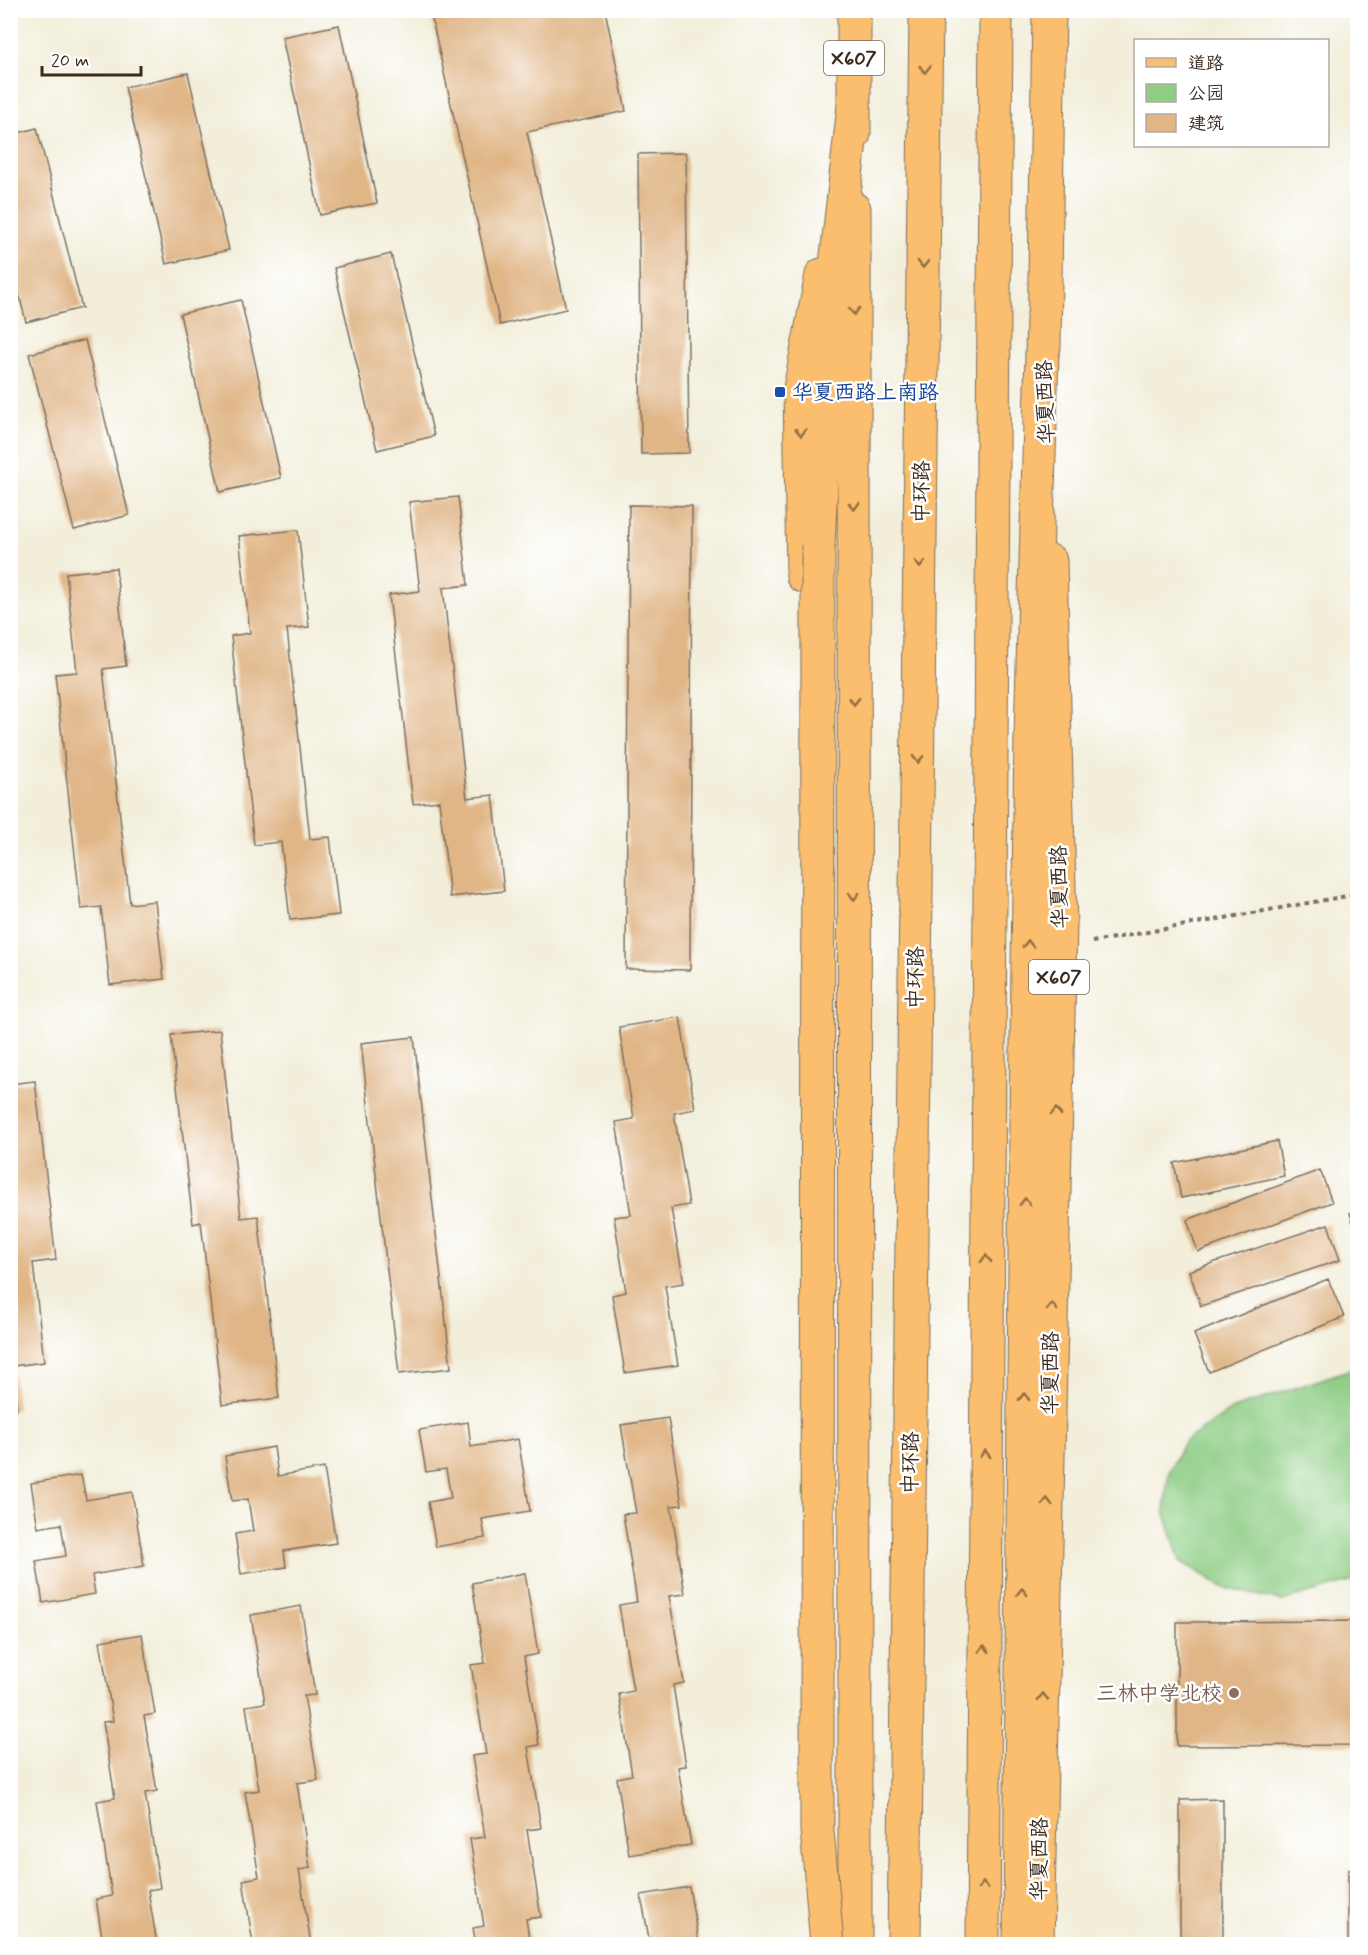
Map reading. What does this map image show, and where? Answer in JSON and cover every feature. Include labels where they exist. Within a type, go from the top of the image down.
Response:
[{"type":"main road","name":"X607","points":[[854,10],[855,1944]]},
{"type":"main road","name":"中环路","points":[[904,1944],[926,10]]},
{"type":"main road","points":[[983,1944],[996,10]]},
{"type":"main road","name":"华夏西路","points":[[1037,1944],[1060,924],[1043,318],[1049,10]]},
{"type":"main road","points":[[827,1944],[817,1830],[818,545],[829,326],[854,105]]},
{"type":"main road","points":[[822,1944],[800,389],[854,105]]},
{"type":"main road","points":[[1020,1944],[1031,735],[1043,318]]},
{"type":"path","points":[[1092,942],[1358,894]]},
{"type":"green space","points":[[1357,1367],[1357,1580],[1282,1601],[1225,1588],[1180,1561],[1164,1511],[1169,1471],[1184,1442],[1233,1409]]},
{"type":"building","points":[[430,10],[605,10],[626,111],[527,132],[566,309],[500,325]]},
{"type":"building","points":[[339,25],[377,203],[320,215],[282,37]]},
{"type":"building","points":[[188,73],[229,250],[166,264],[125,87]]},
{"type":"building","points":[[37,128],[82,308],[26,322],[10,259],[10,135]]},
{"type":"building","points":[[686,153],[689,453],[641,454],[638,154]]},
{"type":"building","points":[[391,254],[434,436],[377,450],[334,268]]},
{"type":"building","points":[[241,300],[281,478],[220,492],[180,314]]},
{"type":"building","points":[[85,340],[129,515],[74,530],[29,354]]},
{"type":"building","points":[[458,497],[468,585],[443,588],[467,798],[493,795],[504,891],[450,897],[439,801],[413,804],[389,595],[420,591],[409,502]]},
{"type":"building","points":[[629,505],[692,506],[690,970],[626,969]]},
{"type":"building","points":[[298,530],[309,627],[287,629],[310,839],[330,837],[339,915],[290,920],[281,842],[254,845],[231,636],[250,633],[239,536]]},
{"type":"building","points":[[116,568],[126,666],[103,669],[130,904],[155,901],[164,979],[110,985],[101,907],[81,909],[55,674],[77,672],[66,573]]},
{"type":"building","points":[[680,1017],[695,1109],[674,1113],[689,1205],[671,1208],[684,1283],[665,1286],[678,1365],[625,1373],[612,1295],[626,1292],[614,1217],[631,1215],[616,1122],[634,1119],[619,1027]]},
{"type":"building","points":[[220,1030],[241,1218],[258,1216],[279,1398],[222,1405],[201,1222],[193,1224],[171,1035]]},
{"type":"building","points":[[414,1037],[451,1368],[399,1374],[361,1043]]},
{"type":"building","points":[[35,1081],[56,1260],[33,1263],[44,1362],[13,1366],[17,1410],[10,1410],[10,1084]]},
{"type":"building","points":[[1277,1141],[1284,1176],[1181,1198],[1174,1163]]},
{"type":"building","points":[[1320,1170],[1332,1202],[1198,1252],[1187,1220]]},
{"type":"building","points":[[1358,1210],[1358,1235],[1357,1235],[1350,1213]]},
{"type":"building","points":[[1328,1224],[1340,1260],[1201,1306],[1189,1271]]},
{"type":"building","points":[[1328,1279],[1344,1317],[1209,1372],[1194,1334]]},
{"type":"building","points":[[668,1418],[682,1505],[671,1506],[685,1594],[669,1596],[684,1683],[673,1685],[686,1766],[678,1767],[691,1845],[629,1855],[617,1778],[632,1775],[619,1694],[633,1691],[619,1605],[637,1602],[623,1514],[636,1513],[621,1425]]},
{"type":"building","points":[[468,1422],[471,1447],[518,1439],[530,1511],[482,1519],[485,1538],[436,1547],[428,1502],[451,1498],[446,1469],[426,1472],[419,1430]]},
{"type":"building","points":[[274,1447],[278,1476],[324,1468],[336,1543],[284,1551],[286,1567],[241,1574],[235,1534],[253,1531],[248,1499],[232,1501],[225,1456]]},
{"type":"building","points":[[81,1475],[86,1500],[132,1492],[144,1566],[92,1575],[95,1594],[43,1603],[36,1561],[66,1556],[61,1524],[38,1528],[31,1483]]},
{"type":"building","points":[[525,1573],[538,1654],[524,1657],[539,1745],[528,1747],[541,1828],[527,1830],[541,1917],[526,1919],[530,1944],[476,1944],[473,1928],[484,1926],[470,1839],[485,1837],[472,1756],[486,1754],[471,1665],[485,1663],[472,1583]]},
{"type":"building","points":[[301,1606],[315,1695],[304,1696],[318,1780],[297,1783],[310,1868],[299,1870],[311,1944],[253,1944],[243,1880],[259,1877],[245,1792],[259,1790],[246,1706],[265,1703],[251,1615]]},
{"type":"building","points":[[1358,1621],[1358,1745],[1177,1746],[1177,1622]]},
{"type":"building","points":[[142,1634],[155,1714],[144,1716],[157,1791],[145,1793],[160,1888],[148,1890],[157,1944],[103,1944],[96,1899],[112,1896],[97,1801],[115,1798],[103,1722],[113,1721],[100,1641]]},
{"type":"building","points":[[1223,1799],[1223,1944],[1180,1944],[1180,1800]]},
{"type":"building","points":[[1348,1870],[1358,1870],[1358,1944],[1348,1944]]},
{"type":"building","points":[[689,1887],[699,1944],[650,1944],[641,1895]]},
{"type":"place","name":"华夏西路上南路","points":[[780,392]]},
{"type":"place","name":"三林中学北校","points":[[1234,1693]]}]
